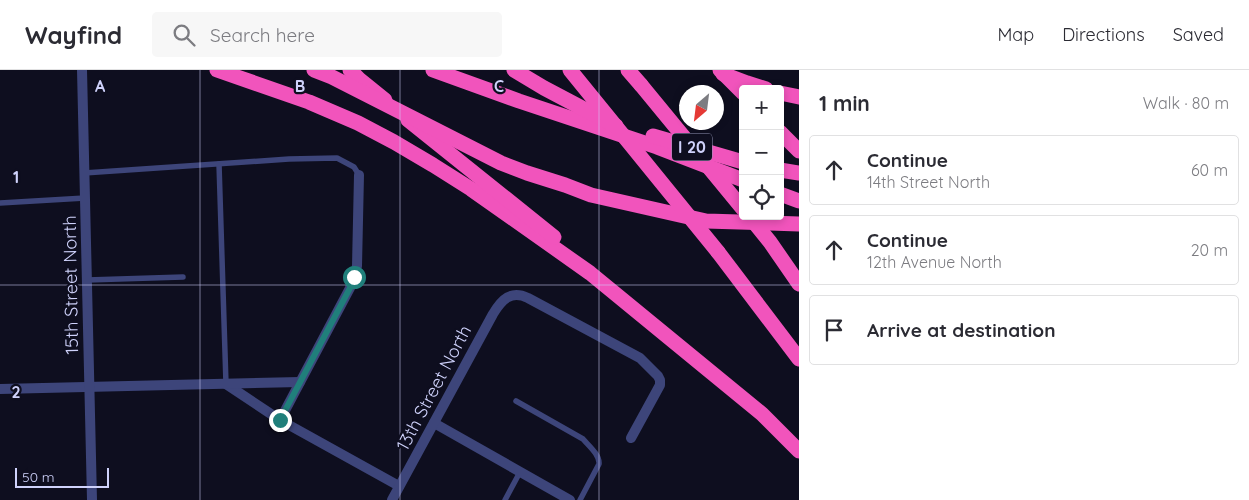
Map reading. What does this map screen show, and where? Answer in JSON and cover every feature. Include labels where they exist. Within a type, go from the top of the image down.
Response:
[{"type":"highway","points":[[217,70],[309,102],[358,123],[394,142],[471,189],[590,273],[762,414],[799,451]]},
{"type":"highway","points":[[314,70],[332,77],[501,163],[565,184],[591,195],[706,222],[799,224]]},
{"type":"highway","points":[[350,70],[427,135],[552,235],[590,273]]},
{"type":"highway","points":[[433,70],[519,102],[657,147]]},
{"type":"highway","name":"I 20","points":[[514,70],[544,88],[657,147],[739,178]]},
{"type":"highway","points":[[570,70],[718,252],[799,359]]},
{"type":"highway","name":"I 20","points":[[628,70],[739,204]]},
{"type":"highway","points":[[714,70],[753,85]]},
{"type":"highway","points":[[720,70],[739,89]]},
{"type":"highway","points":[[784,94],[799,97]]},
{"type":"highway","points":[[614,124],[739,161]]},
{"type":"highway","points":[[784,136],[799,151]]},
{"type":"highway","points":[[784,171],[799,173]]},
{"type":"highway","points":[[784,195],[799,201]]},
{"type":"highway","points":[[752,220],[799,284]]},
{"type":"highway","points":[[770,242],[799,270]]},
{"type":"street","name":"15th Street North","points":[[82,70],[92,500]]},
{"type":"street","points":[[280,420],[350,288],[357,266],[359,175]]},
{"type":"street","name":"13th Street North","points":[[392,500],[493,314],[502,301],[509,296],[520,295],[528,298],[640,358],[653,371],[660,380],[660,384],[631,438]]},
{"type":"street","points":[[0,389],[300,382]]},
{"type":"street","points":[[226,384],[280,420],[399,486]]},
{"type":"street","points":[[434,423],[570,500]]},
{"type":"lane","points":[[84,174],[289,159],[337,158],[354,167],[359,175]]},
{"type":"lane","points":[[219,164],[226,384]]},
{"type":"lane","points":[[0,203],[85,198]]},
{"type":"lane","points":[[87,280],[183,277]]},
{"type":"lane","points":[[516,401],[583,439],[598,456],[599,464],[580,500]]},
{"type":"lane","points":[[505,500],[520,472]]},
{"type":"route","points":[[280,420],[350,288],[354,277]]}]
